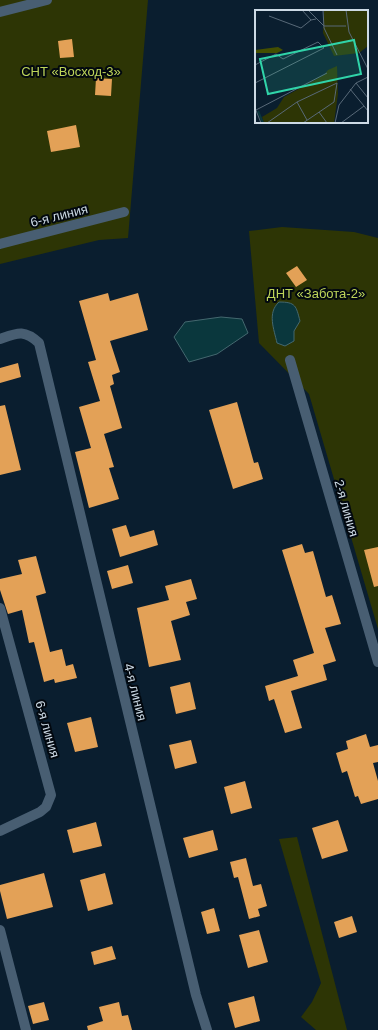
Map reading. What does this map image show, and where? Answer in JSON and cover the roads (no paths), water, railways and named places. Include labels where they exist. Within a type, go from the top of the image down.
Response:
[{"type":"street","points":[[0,12],[47,0]]},
{"type":"street","name":"6-я линия","points":[[0,244],[124,212]]},
{"type":"street","name":"4-я линия","points":[[0,339],[18,333],[31,336],[38,343],[194,987],[207,1030]]},
{"type":"street","name":"2-я линия","points":[[290,360],[378,662]]},
{"type":"street","name":"6-я линия","points":[[0,608],[51,795],[46,807],[40,812],[0,831]]},
{"type":"street","points":[[0,930],[26,1030]]},
{"type":"park label","name":"СНТ «Восход-3»","points":[[71,71]]},
{"type":"park label","name":"ДНТ «Забота-2»","points":[[316,293]]}]
